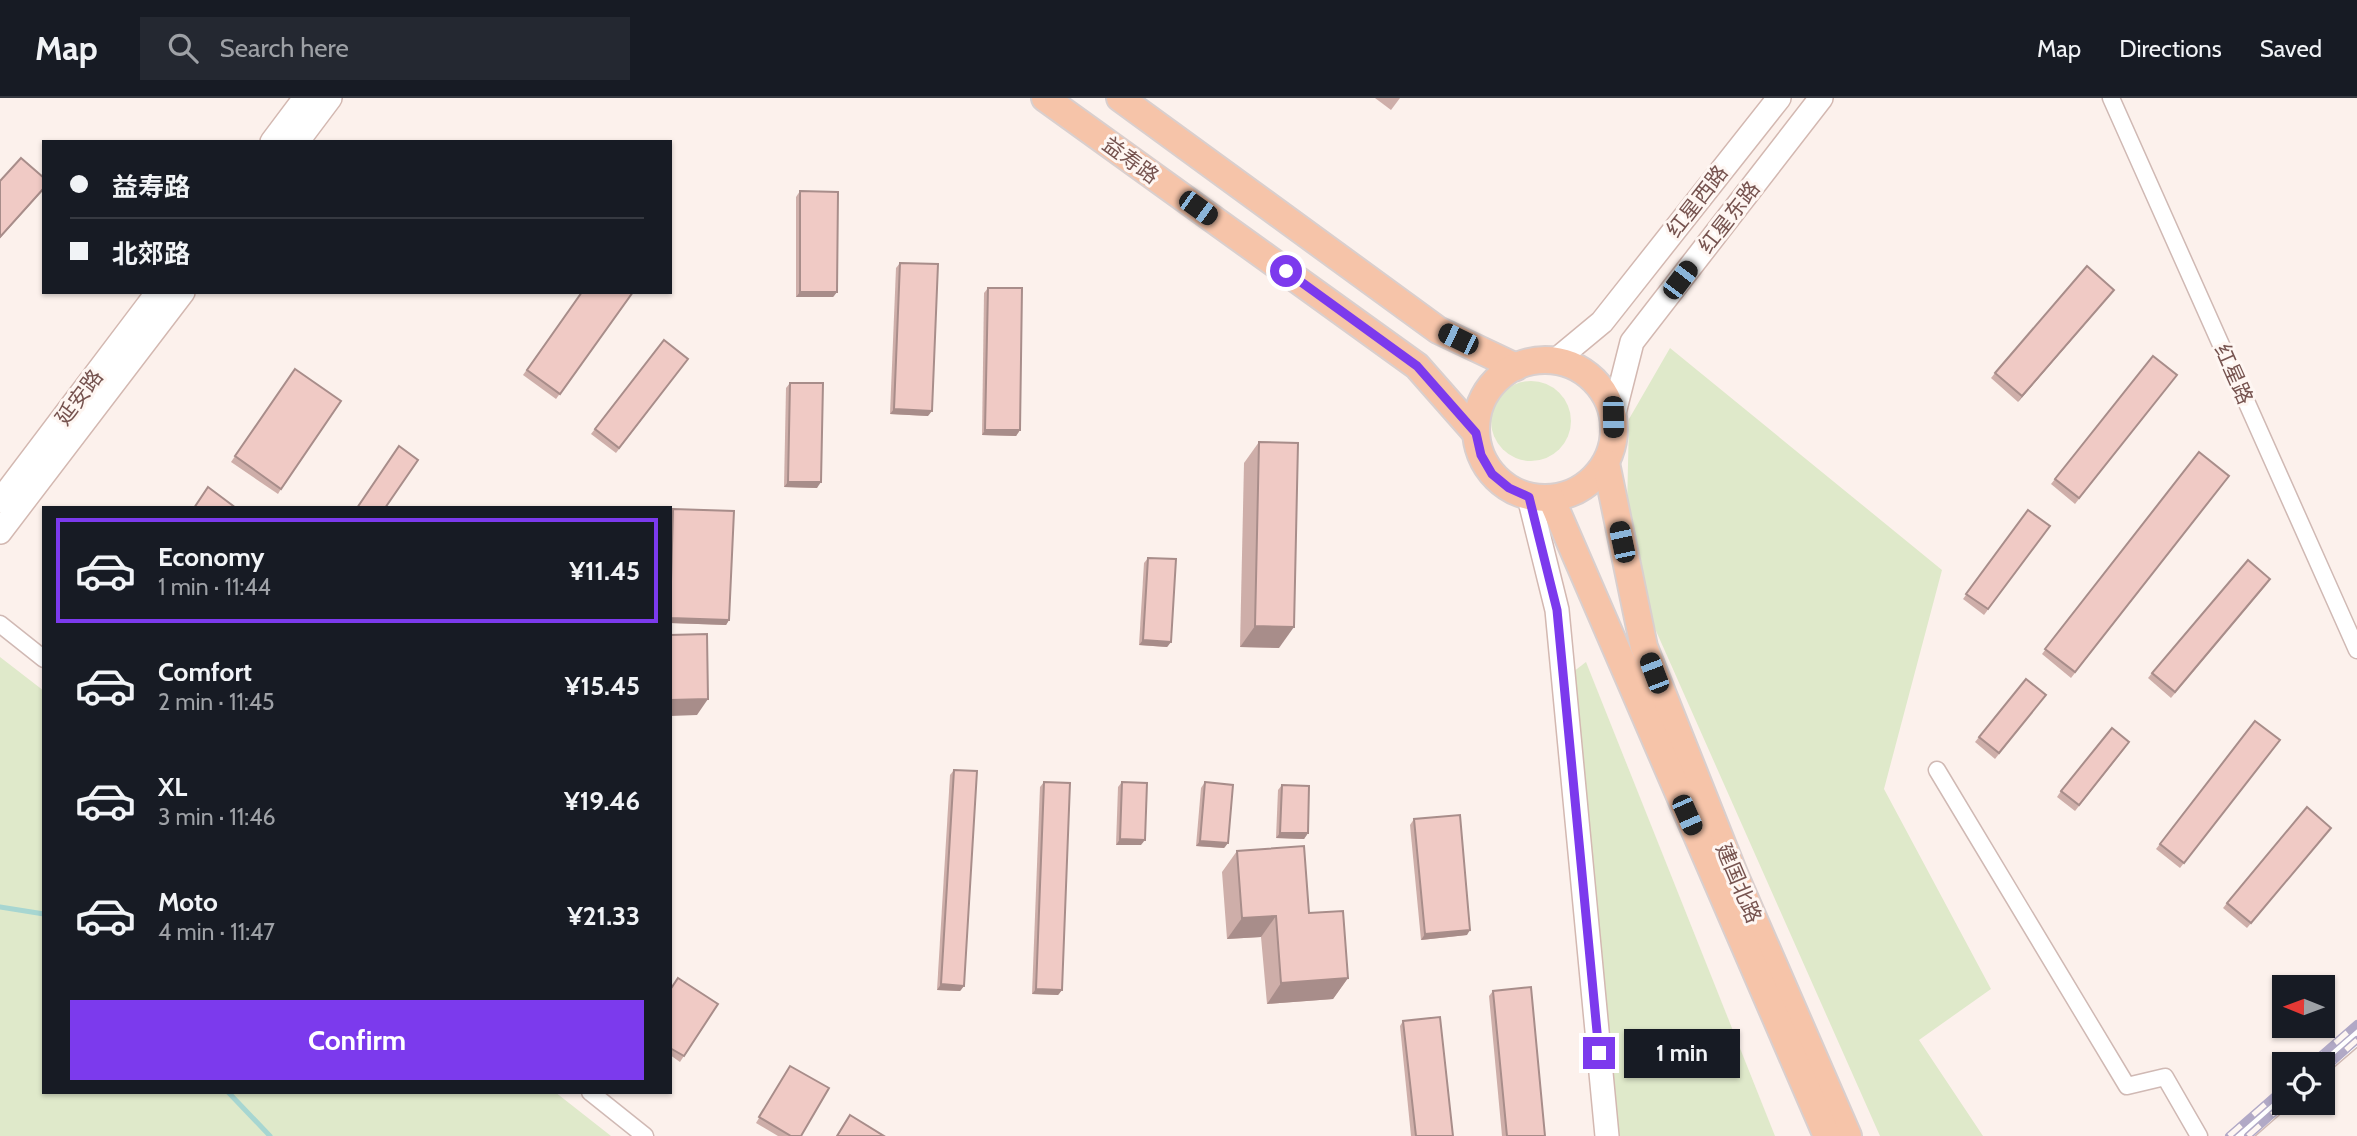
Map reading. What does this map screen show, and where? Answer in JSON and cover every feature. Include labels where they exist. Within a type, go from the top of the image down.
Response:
[{"type":"main road","points":[[274,140],[305,98]]},
{"type":"main road","points":[[298,140],[330,98]]},
{"type":"main road","name":"益寿路","points":[[1045,98],[1417,366],[1476,433]]},
{"type":"main road","name":"益寿路","points":[[1120,98],[1438,330],[1516,367]]},
{"type":"main road","name":"红星西路","points":[[1555,361],[1602,322],[1779,98]]},
{"type":"main road","name":"红星东路","points":[[1613,417],[1632,342],[1821,98]]},
{"type":"main road","name":"延安路","points":[[0,501],[156,294]]},
{"type":"main road","points":[[0,532],[181,294]]},
{"type":"main road","points":[[1535,361],[1555,361],[1574,366],[1590,377],[1605,395],[1613,417],[1613,440],[1606,463],[1592,480],[1573,493],[1540,498],[1509,488],[1492,474],[1481,455],[1476,433],[1478,413],[1486,394],[1499,378],[1516,367],[1535,361]]},
{"type":"main road","name":"建国北路","points":[[1606,463],[1644,647],[1735,876],[1848,1136]]},
{"type":"main road","points":[[1540,498],[1557,610],[1607,1136]]},
{"type":"main road","name":"建国北路","points":[[1540,498],[1827,1136]]},
{"type":"street","name":"红星路","points":[[2111,98],[2357,650]]},
{"type":"street","points":[[0,624],[42,657]]},
{"type":"street","points":[[1937,770],[2127,1086],[2165,1077],[2199,1136]]},
{"type":"street","points":[[2335,1055],[2357,1036]]},
{"type":"street","points":[[592,1094],[645,1136]]},
{"type":"street","points":[[2242,1136],[2272,1110]]},
{"type":"green space","points":[[1670,348],[1942,570],[1884,789],[1991,989],[1919,1040],[1983,1136],[1880,1136],[1641,597],[1627,510],[1629,419]]},
{"type":"green space","points":[[1531,381],[1546,384],[1559,393],[1568,406],[1571,421],[1568,436],[1559,449],[1546,458],[1531,461],[1516,458],[1503,449],[1494,436],[1491,421],[1494,406],[1503,393],[1516,384]]},
{"type":"green space","points":[[0,657],[42,689],[42,1094],[558,1094],[611,1136],[0,1136]]},
{"type":"green space","points":[[1586,662],[1775,1136],[1606,1136],[1573,672]]},
{"type":"building","points":[[21,158],[42,176],[42,190],[0,237],[0,181]]},
{"type":"building","points":[[800,191],[838,192],[837,292],[800,292]]},
{"type":"building","points":[[900,263],[938,264],[932,411],[894,409]]},
{"type":"building","points":[[2087,266],[2114,290],[2022,396],[1995,373]]},
{"type":"building","points":[[988,288],[1022,288],[1020,430],[985,430]]},
{"type":"building","points":[[581,294],[632,294],[560,394],[527,370]]},
{"type":"building","points":[[664,340],[688,359],[619,448],[595,429]]},
{"type":"building","points":[[2153,356],[2177,375],[2079,498],[2055,479]]},
{"type":"building","points":[[295,369],[341,401],[281,489],[235,456]]},
{"type":"building","points":[[790,383],[823,383],[821,482],[788,482]]},
{"type":"building","points":[[1259,442],[1298,443],[1294,627],[1255,626]]},
{"type":"building","points":[[399,446],[418,460],[386,506],[358,506]]},
{"type":"building","points":[[2199,452],[2229,476],[2075,672],[2045,649]]},
{"type":"building","points":[[208,487],[233,506],[195,506]]},
{"type":"building","points":[[673,509],[734,511],[729,620],[672,618]]},
{"type":"building","points":[[2028,510],[2050,526],[1988,609],[1966,594]]},
{"type":"building","points":[[1148,558],[1176,559],[1171,642],[1143,640]]},
{"type":"building","points":[[2248,560],[2270,579],[2175,692],[2152,673]]},
{"type":"building","points":[[707,634],[708,699],[672,700],[672,635]]},
{"type":"building","points":[[2026,679],[2046,695],[1999,753],[1979,737]]},
{"type":"building","points":[[2255,721],[2280,740],[2184,863],[2160,844]]},
{"type":"building","points":[[2112,728],[2129,742],[2079,805],[2061,791]]},
{"type":"building","points":[[954,770],[977,771],[964,986],[941,984]]},
{"type":"building","points":[[1044,782],[1070,783],[1062,990],[1036,989]]},
{"type":"building","points":[[1122,782],[1147,783],[1145,840],[1120,839]]},
{"type":"building","points":[[1205,782],[1233,785],[1228,843],[1200,841]]},
{"type":"building","points":[[1282,785],[1309,786],[1308,833],[1280,833]]},
{"type":"building","points":[[2307,807],[2331,828],[2251,923],[2227,903]]},
{"type":"building","points":[[1460,815],[1470,930],[1425,934],[1414,819]]},
{"type":"building","points":[[1304,846],[1309,913],[1343,911],[1348,978],[1281,983],[1276,916],[1242,918],[1237,851]]},
{"type":"building","points":[[678,978],[718,1004],[684,1056],[672,1049],[672,987]]},
{"type":"building","points":[[1531,987],[1545,1136],[1507,1136],[1493,991]]},
{"type":"building","points":[[1440,1017],[1453,1136],[1416,1136],[1403,1021]]},
{"type":"building","points":[[790,1066],[829,1088],[801,1136],[791,1136],[759,1117]]},
{"type":"building","points":[[850,1115],[884,1136],[837,1136]]},
{"type":"waterway","points":[[0,907],[42,914]]},
{"type":"waterway","points":[[230,1094],[270,1136]]},
{"type":"railway","points":[[2325,1052],[2357,1024]]},
{"type":"railway","points":[[2335,1059],[2357,1040]]},
{"type":"railway","points":[[2229,1136],[2272,1098]]},
{"type":"railway","points":[[2248,1136],[2272,1115]]},
{"type":"route","points":[[1286,271],[1417,366],[1476,433],[1481,455],[1492,474],[1509,488],[1529,497],[1557,610],[1599,1053]]}]
